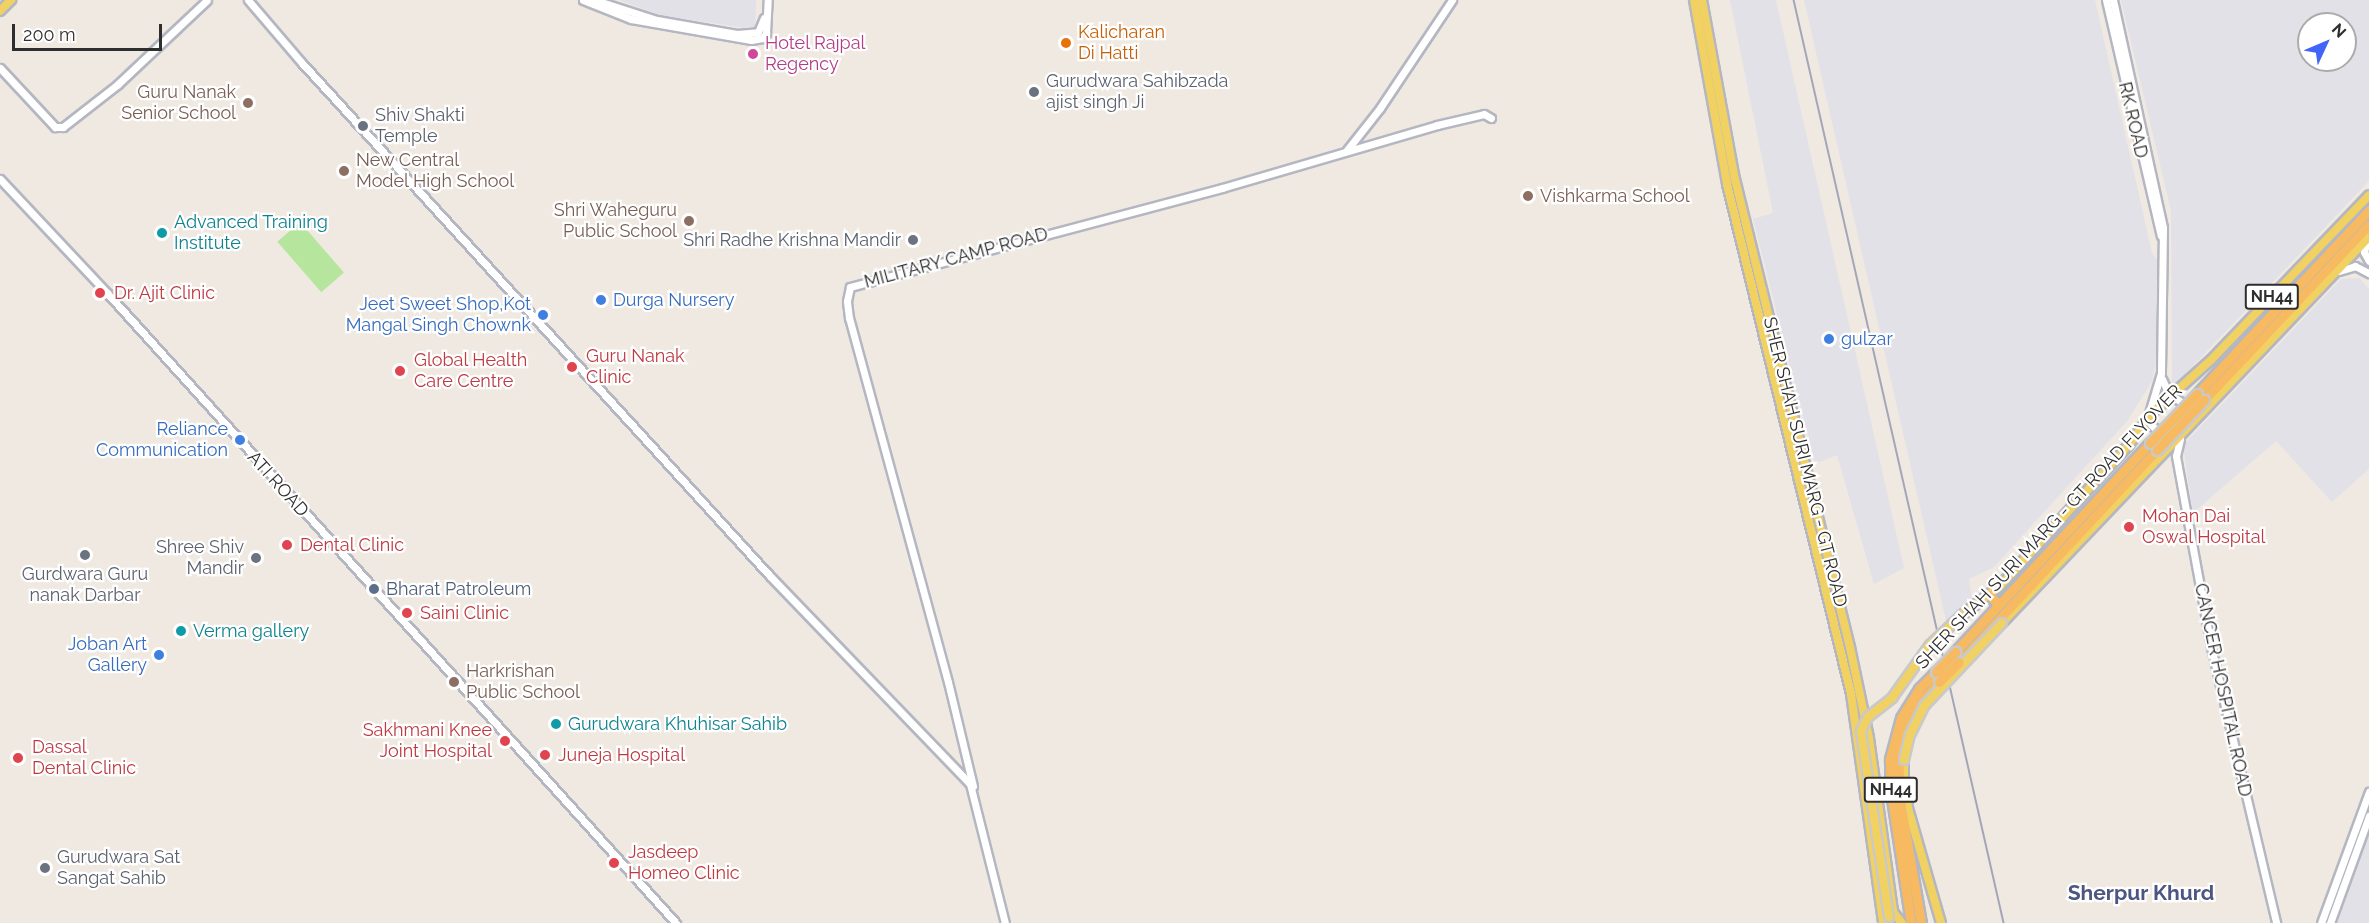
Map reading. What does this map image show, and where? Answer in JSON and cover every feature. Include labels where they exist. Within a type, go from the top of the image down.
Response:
[{"type":"highway","name":"SHER SHAH SURI MARG - GT ROAD FLYOVER","points":[[2203,400],[2369,210]]},
{"type":"highway","name":"SHER SHAH SURI MARG - GT ROAD FLYOVER","points":[[1913,921],[1891,792],[1890,759],[1901,718],[1919,689],[1998,605],[2203,400],[2369,224]]},
{"type":"highway","name":"SHER SHAH SURI MARG - GT ROAD FLYOVER","points":[[1913,921],[1901,807],[1902,763],[1909,722],[1924,698],[2011,609],[2154,447]]},
{"type":"highway","points":[[1990,595],[1998,605]]},
{"type":"main road","points":[[0,11],[10,0]]},
{"type":"main road","name":"SHER SHAH SURI MARG - GT ROAD","points":[[1695,0],[1727,184],[1851,694],[1887,921]]},
{"type":"main road","name":"SHER SHAH SURI MARG - GT ROAD","points":[[1702,0],[1737,190],[1850,647],[1869,738],[1893,912],[1913,921]]},
{"type":"main road","name":"NH44","points":[[2147,420],[2190,381],[2369,195]]},
{"type":"main road","name":"NH44","points":[[2171,447],[2192,426],[2203,400],[2336,273],[2369,237]]},
{"type":"main road","points":[[2190,381],[2187,391],[2191,400],[2199,406],[2203,400]]},
{"type":"main road","points":[[1887,921],[1861,735],[1862,726],[1868,717],[1892,698],[1935,639],[1990,595],[2128,446],[2147,420]]},
{"type":"main road","points":[[1941,923],[1908,808],[1902,763],[1910,735],[1924,706],[2002,623],[2011,609],[2171,447]]},
{"type":"street","points":[[0,68],[55,127],[63,127],[123,80],[207,0]]},
{"type":"street","points":[[248,0],[302,63],[770,576],[973,789],[1005,923]]},
{"type":"street","points":[[583,0],[615,14],[669,28],[741,40],[763,38],[766,33],[766,0]]},
{"type":"street","points":[[595,0],[657,20],[748,35],[762,28],[766,0]]},
{"type":"street","points":[[1347,150],[1380,108],[1452,0]]},
{"type":"street","name":"RK ROAD","points":[[2106,0],[2157,228],[2162,238]]},
{"type":"street","name":"RK ROAD","points":[[2113,0],[2163,228],[2161,373]]},
{"type":"street","name":"MILITARY CAMP ROAD","points":[[973,789],[948,682],[849,318],[848,289],[852,285],[1222,188],[1347,150],[1484,114],[1491,118]]},
{"type":"street","name":"ATI ROAD","points":[[0,179],[185,379],[676,923]]},
{"type":"street","points":[[2369,237],[2364,252],[2369,261]]},
{"type":"street","points":[[2336,273],[2355,266],[2369,273]]},
{"type":"street","points":[[2161,373],[2164,387],[2172,397],[2192,410],[2194,418],[2192,426]]},
{"type":"street","points":[[2161,373],[2147,420],[2176,456]]},
{"type":"street","points":[[2176,456],[2180,439]]},
{"type":"street","name":"CANCER HOSPITAL ROAD","points":[[2176,456],[2211,647],[2276,923]]},
{"type":"street","points":[[2321,923],[2369,792]]},
{"type":"street","points":[[2330,923],[2369,816]]},
{"type":"shaded area","points":[[619,0],[756,0],[755,29],[662,16]]},
{"type":"shaded area","points":[[1730,0],[1776,0],[1904,568],[1874,584],[1837,455],[1815,464],[1753,219],[1773,213]]},
{"type":"shaded area","points":[[1804,0],[2095,0],[2152,253],[2161,266],[2157,358],[2152,381],[2128,420],[1994,567],[1969,579],[1972,600],[1947,625]]},
{"type":"shaded area","points":[[2121,0],[2369,0],[2369,181],[2172,388],[2171,211]]},
{"type":"shaded area","points":[[2359,278],[2369,289],[2369,469],[2332,502],[2276,441],[2193,513],[2183,445],[2341,279]]},
{"type":"shaded area","points":[[2369,833],[2369,923],[2337,923]]},
{"type":"green space","points":[[300,222],[344,273],[321,292],[277,242]]},
{"type":"railway","points":[[1794,0],[2004,923]]},
{"type":"place","name":"Kalicharan Di Hatti","points":[[1066,43]]},
{"type":"place","name":"Hotel Rajpal Regency","points":[[753,54]]},
{"type":"place","name":"Gurudwara Sahibzada ajist singh Ji","points":[[1034,92]]},
{"type":"place","name":"Guru Nanak Senior School","points":[[248,103]]},
{"type":"place","name":"Shiv Shakti Temple","points":[[363,126]]},
{"type":"place","name":"New Central Model High School","points":[[344,171]]},
{"type":"place","name":"Vishkarma School","points":[[1528,196]]},
{"type":"place","name":"Shri Waheguru Public School","points":[[689,221]]},
{"type":"place","name":"Advanced Training Institute","points":[[162,233]]},
{"type":"place","name":"Shri Radhe Krishna Mandir","points":[[913,240]]},
{"type":"place","name":"Dr. Ajit Clinic","points":[[100,293]]},
{"type":"place","name":"Durga Nursery","points":[[601,300]]},
{"type":"place","name":"Jeet Sweet Shop,Kot Mangal Singh Chownk","points":[[543,315]]},
{"type":"place","name":"gulzar","points":[[1829,339]]},
{"type":"place","name":"Guru Nanak Clinic","points":[[572,367]]},
{"type":"place","name":"Global Health Care Centre","points":[[400,371]]},
{"type":"place","name":"Reliance Communication","points":[[240,440]]},
{"type":"place","name":"Mohan Dai Oswal Hospital","points":[[2129,527]]},
{"type":"place","name":"Dental Clinic","points":[[287,545]]},
{"type":"place","name":"Gurdwara Guru nanak Darbar","points":[[85,555]]},
{"type":"place","name":"Shree Shiv Mandir","points":[[256,558]]},
{"type":"place","name":"Bharat Patroleum","points":[[374,589]]},
{"type":"place","name":"Saini Clinic","points":[[407,613]]},
{"type":"place","name":"Verma gallery","points":[[181,631]]},
{"type":"place","name":"Joban Art Gallery","points":[[159,655]]},
{"type":"place","name":"Harkrishan Public School","points":[[454,682]]},
{"type":"place","name":"Gurudwara Khuhisar Sahib","points":[[556,724]]},
{"type":"place","name":"Sakhmani Knee Joint Hospital","points":[[505,741]]},
{"type":"place","name":"Juneja Hospital","points":[[545,755]]},
{"type":"place","name":"Dassal Dental Clinic","points":[[18,758]]},
{"type":"place","name":"Jasdeep Homeo Clinic","points":[[614,863]]},
{"type":"place","name":"Gurudwara Sat Sangat Sahib","points":[[45,868]]},
{"type":"district","name":"Sherpur Khurd","points":[[2141,893]]}]
